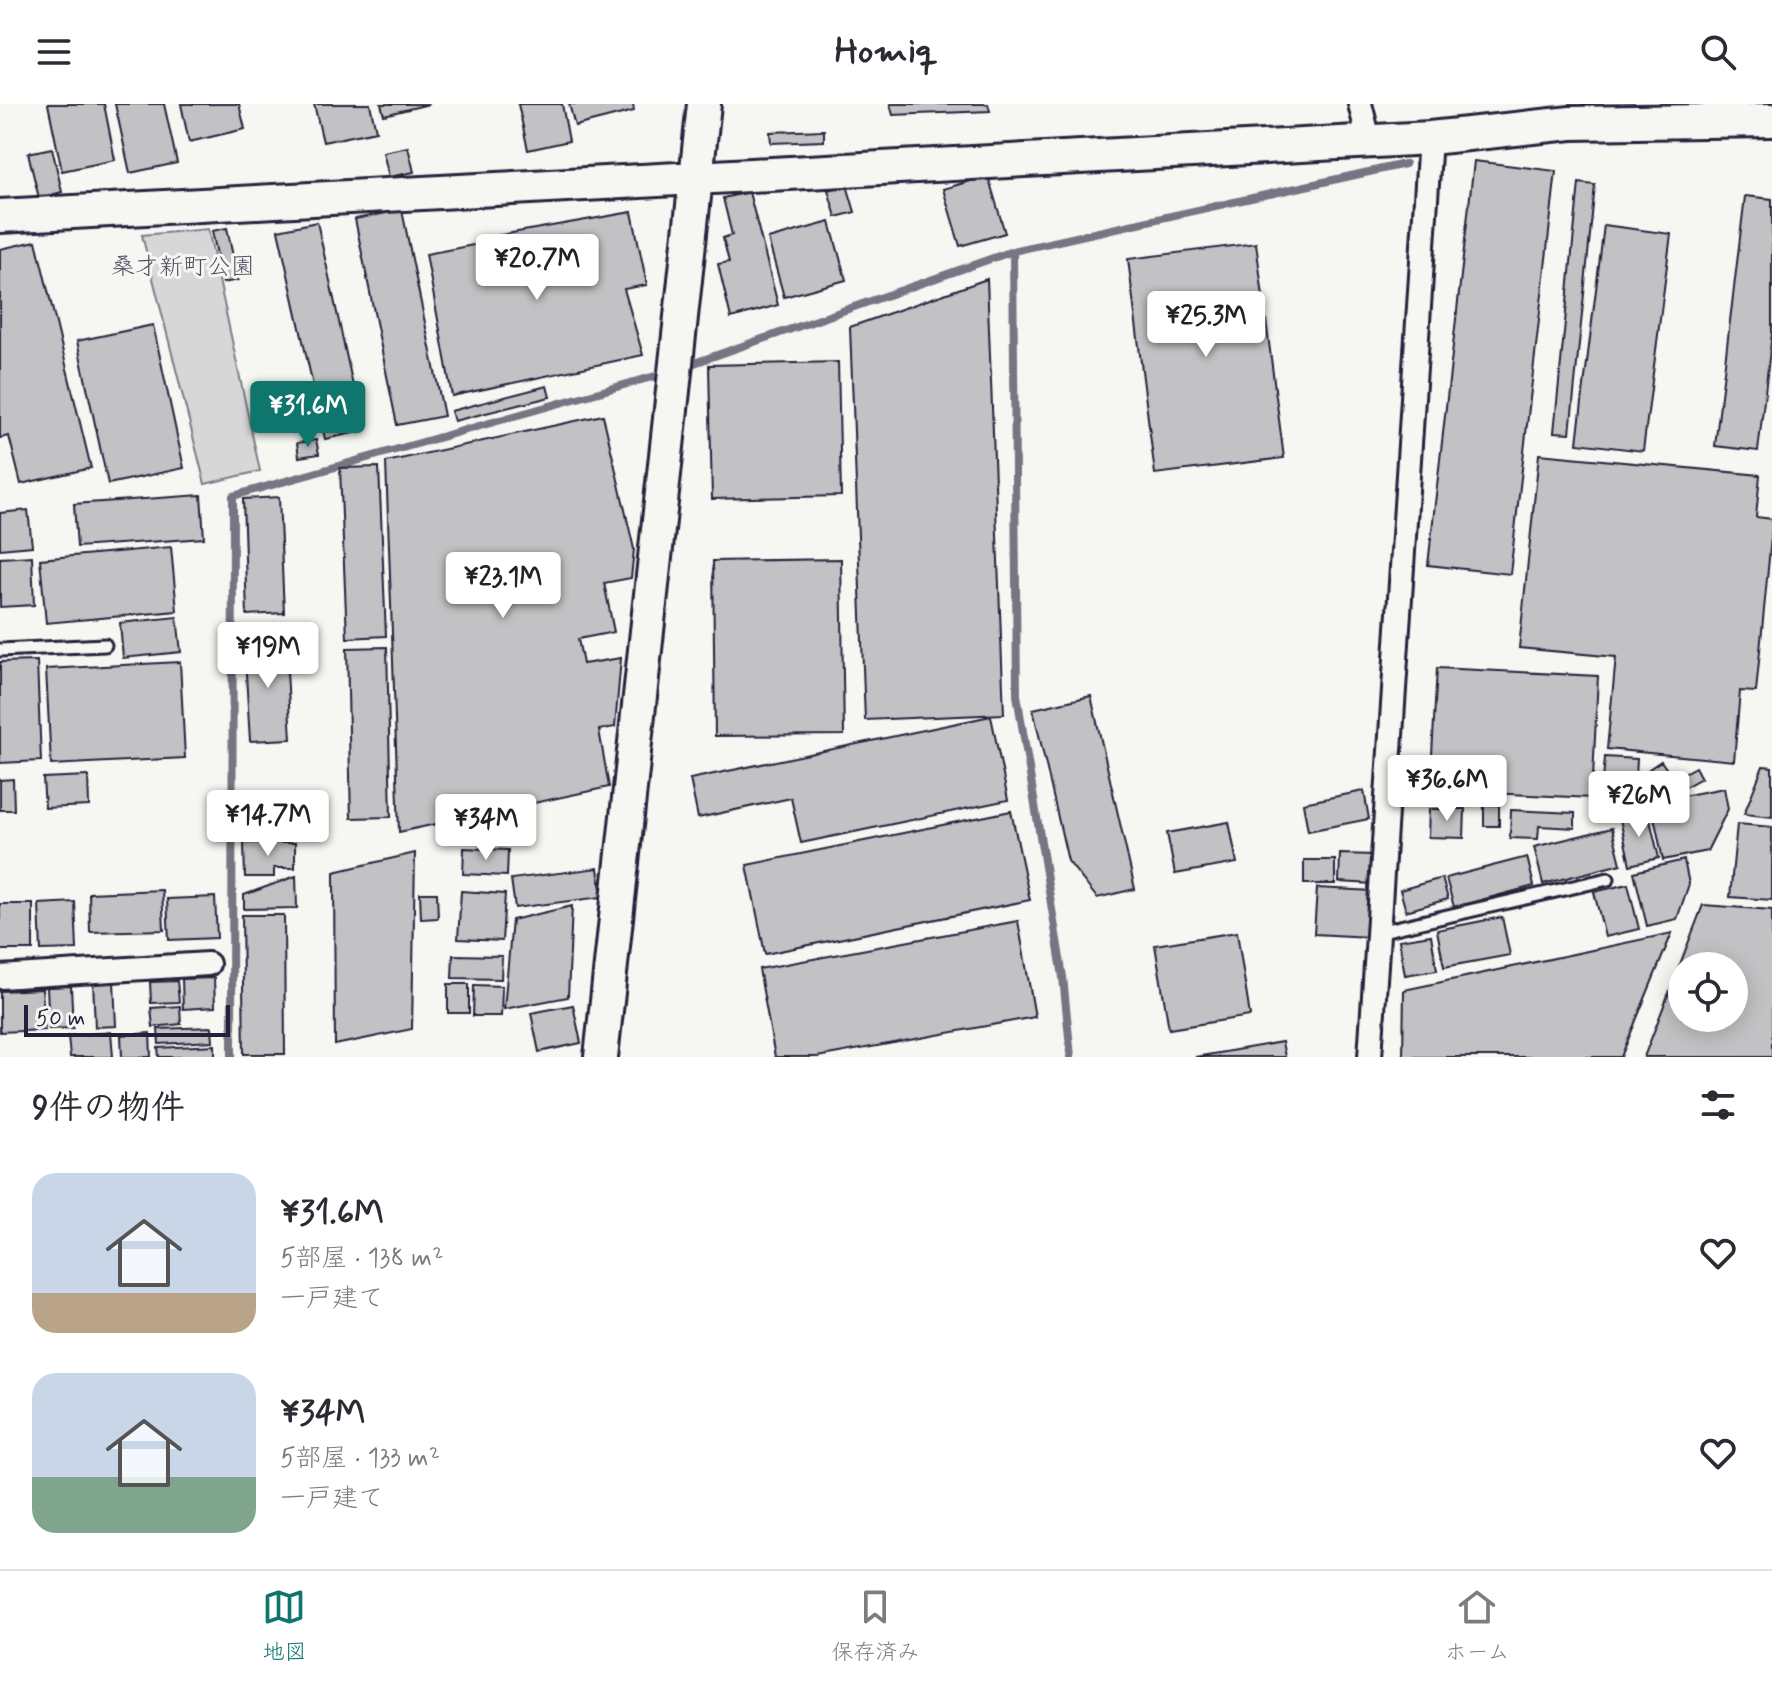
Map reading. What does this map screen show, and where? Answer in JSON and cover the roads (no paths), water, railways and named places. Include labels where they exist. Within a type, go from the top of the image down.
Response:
[{"type":"street","points":[[601,1057],[704,104]]},
{"type":"street","points":[[1360,104],[1369,140]]},
{"type":"street","points":[[0,216],[1430,138],[1571,123],[1760,115]]},
{"type":"street","points":[[1370,1057],[1430,138]]},
{"type":"street","points":[[0,977],[208,964]]},
{"type":"lane","points":[[0,650],[105,645]]},
{"type":"lane","points":[[1378,932],[1608,879]]},
{"type":"waterway","points":[[683,367],[1013,251],[1405,164]]},
{"type":"waterway","points":[[1013,251],[1017,695],[1063,977],[1071,1057]]},
{"type":"waterway","points":[[232,1057],[233,496],[666,373]]},
{"type":"park label","name":"桑才新町公園","points":[[183,267]]}]
